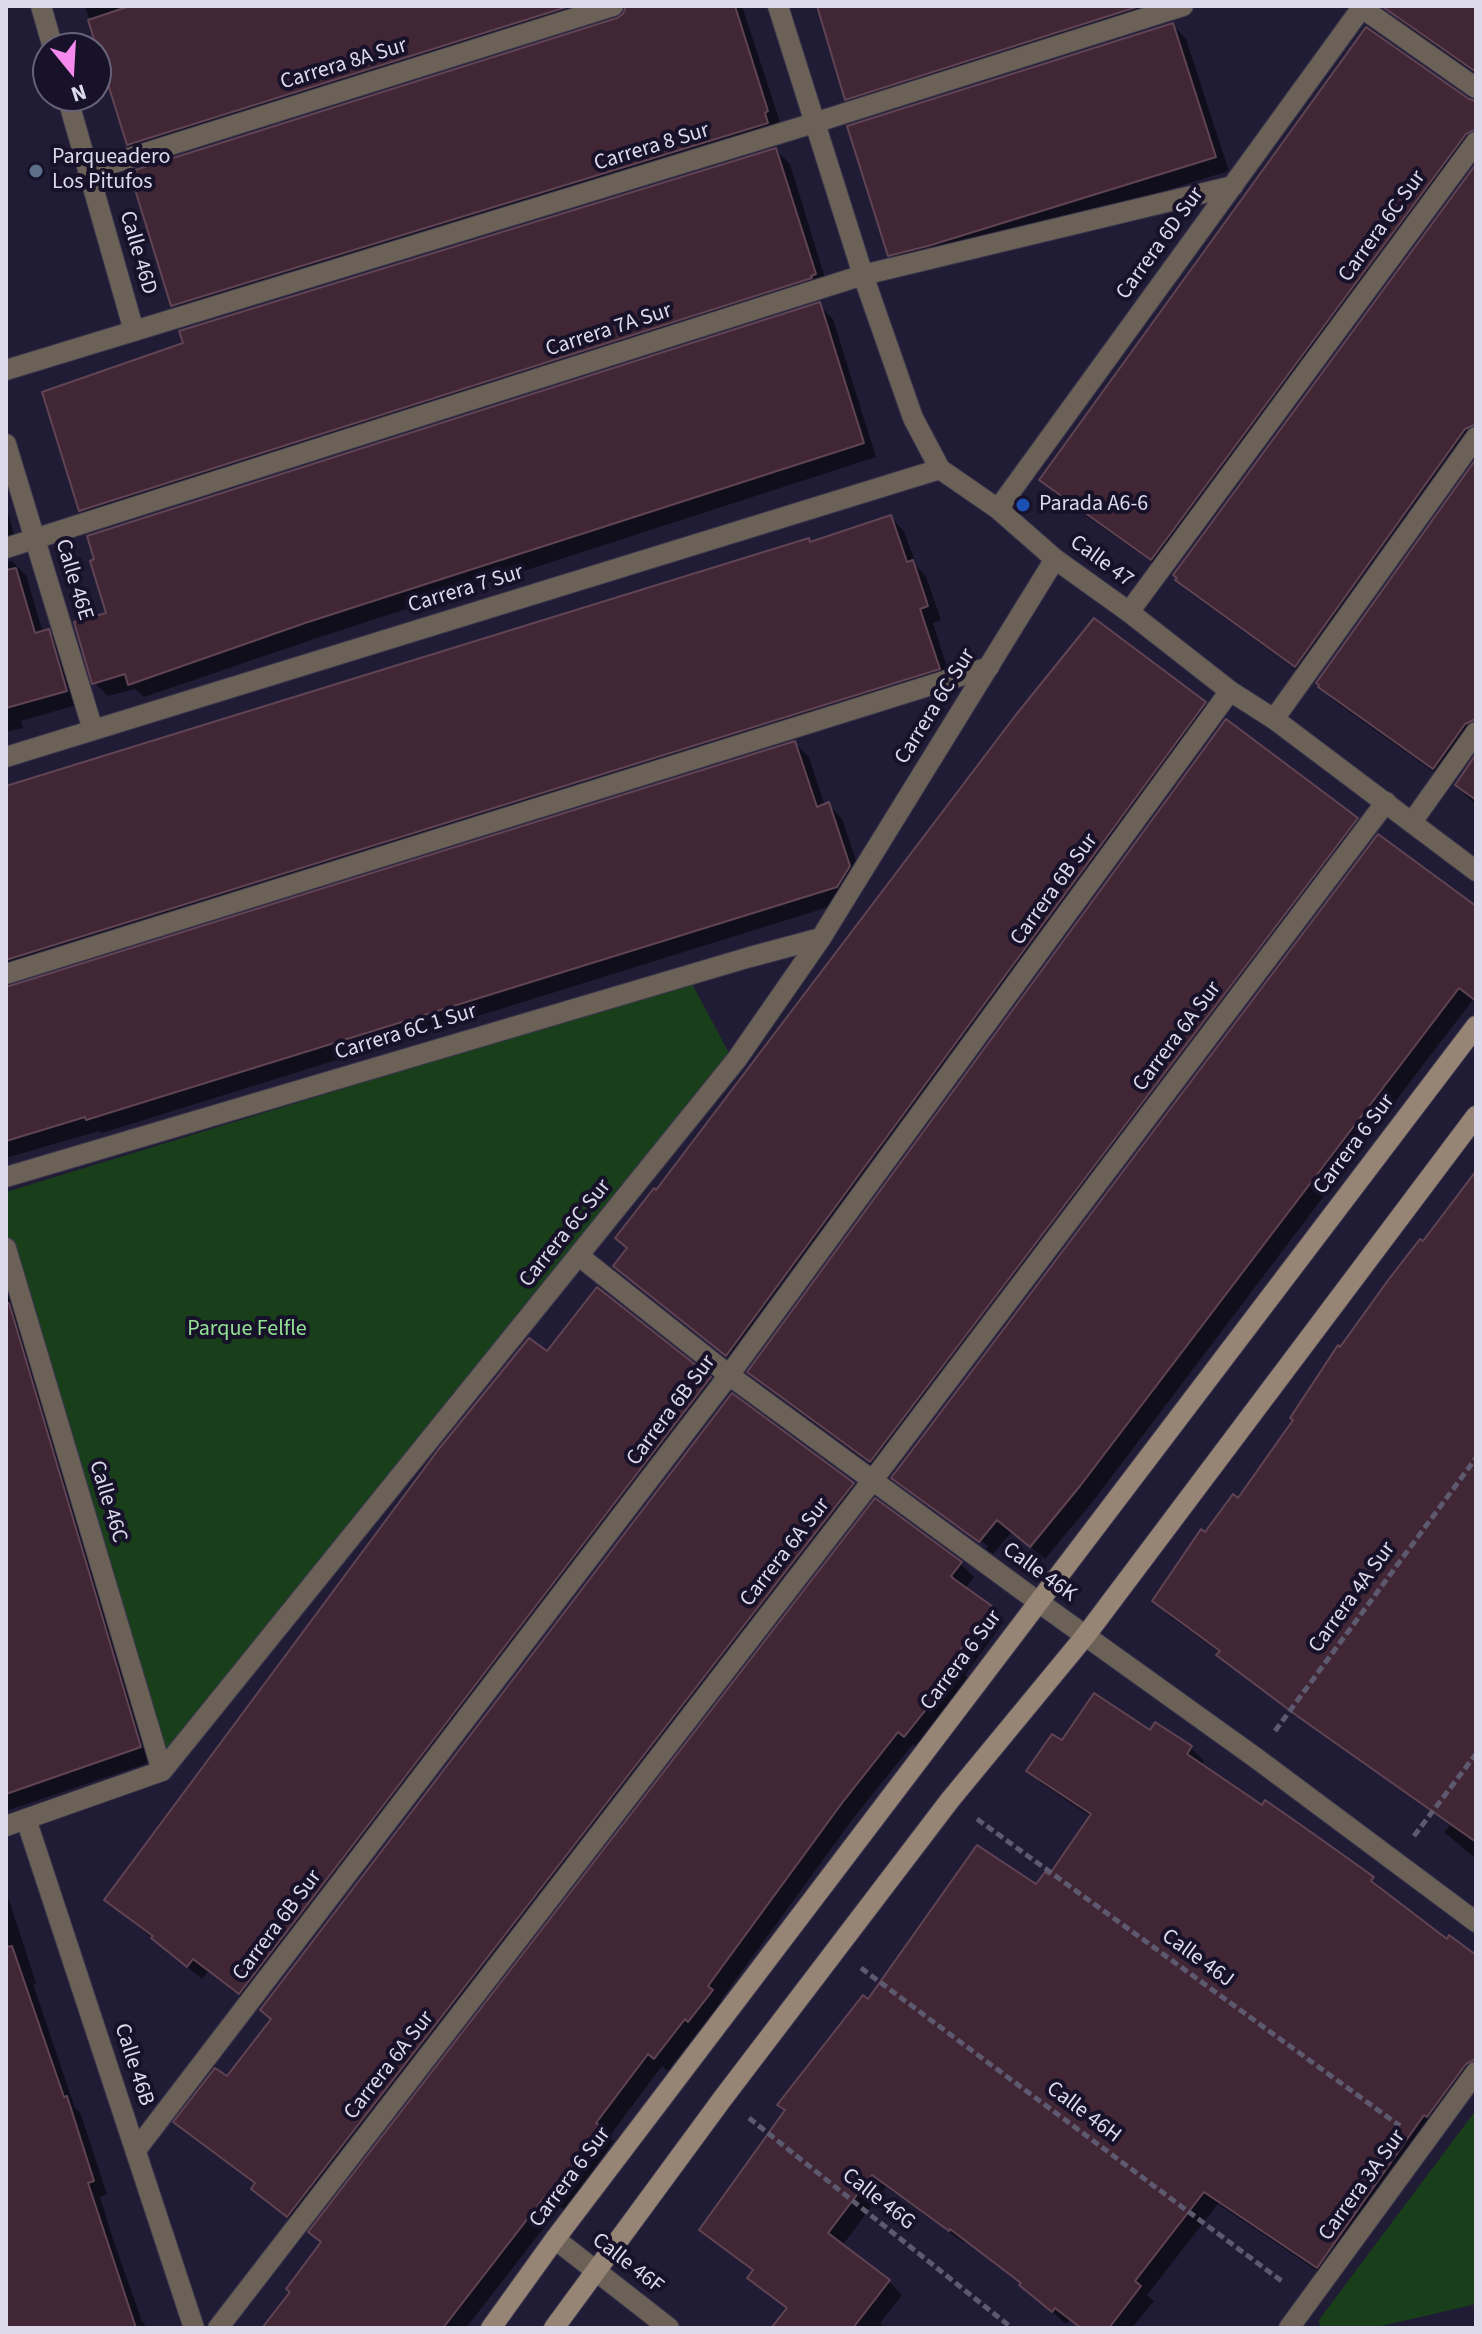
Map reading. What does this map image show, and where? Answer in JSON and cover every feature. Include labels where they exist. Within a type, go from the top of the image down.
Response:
[{"type":"street","points":[[41,6],[48,32]]},
{"type":"street","name":"Carrera 8A Sur","points":[[88,171],[613,6]]},
{"type":"street","name":"Calle 47","points":[[778,6],[863,275],[913,418],[940,469],[998,509],[1055,559],[1230,691],[1274,719],[1476,871]]},
{"type":"street","name":"Carrera 8 Sur","points":[[6,370],[814,123],[1183,6]]},
{"type":"street","points":[[1363,7],[1476,88]]},
{"type":"street","name":"Carrera 6D Sur","points":[[998,509],[1363,7]]},
{"type":"street","name":"Calle 46D","points":[[71,112],[134,331]]},
{"type":"street","name":"Carrera 6C Sur","points":[[1129,612],[1476,142]]},
{"type":"street","name":"Carrera 7A Sur","points":[[6,548],[863,275],[1233,186]]},
{"type":"street","points":[[1274,719],[1476,437]]},
{"type":"street","name":"Calle 46E","points":[[6,444],[93,730]]},
{"type":"street","name":"Carrera 7 Sur","points":[[6,757],[940,469]]},
{"type":"street","name":"Carrera 6C Sur","points":[[162,1771],[737,1059],[821,938],[1055,559]]},
{"type":"street","points":[[6,974],[989,667]]},
{"type":"street","name":"Carrera 6B Sur","points":[[136,2150],[729,1375],[1230,691]]},
{"type":"street","points":[[1412,822],[1476,732]]},
{"type":"street","name":"Carrera 6A Sur","points":[[218,2328],[872,1481],[1386,802]]},
{"type":"street","name":"Carrera 6C 1 Sur","points":[[6,1177],[821,938]]},
{"type":"street","name":"Carrera 6 Sur","points":[[491,2328],[1037,1601],[1476,1026]]},
{"type":"street","points":[[554,2328],[723,2098],[950,1800],[1086,1635],[1476,1116]]},
{"type":"street","name":"Calle 46C","points":[[6,1248],[162,1771]]},
{"type":"street","name":"Calle 46K","points":[[579,1256],[729,1375],[1476,1922]]},
{"type":"street","points":[[16,1822],[162,1771]]},
{"type":"street","name":"Calle 46B","points":[[16,1822],[136,2150],[194,2328]]},
{"type":"street","name":"Carrera 3A Sur","points":[[1289,2328],[1476,2072]]},
{"type":"street","name":"Calle 46F","points":[[555,2239],[669,2328]]},
{"type":"path","name":"Carrera 4A Sur","points":[[1256,1758],[1476,1458]]},
{"type":"path","points":[[1395,1862],[1476,1754]]},
{"type":"path","name":"Calle 46J","points":[[950,1800],[1424,2144]]},
{"type":"path","name":"Calle 46H","points":[[837,1951],[1309,2301]]},
{"type":"path","name":"Calle 46G","points":[[723,2098],[1012,2328]]},
{"type":"green space","name":"Parque Felfle","points":[[691,982],[729,1053],[166,1758],[6,1238],[6,1192]]},
{"type":"green space","points":[[1476,2110],[1476,2304],[1373,2328],[1320,2328],[1319,2320]]},
{"type":"building","points":[[130,6],[570,6],[127,145],[112,97],[112,32],[92,32],[88,20]]},
{"type":"building","points":[[626,6],[735,6],[768,111],[765,113],[768,123],[171,306],[133,183],[139,181],[135,170],[617,18]]},
{"type":"building","points":[[817,6],[1140,6],[845,100]]},
{"type":"building","points":[[1476,6],[1476,72],[1383,7]]},
{"type":"building","points":[[1173,23],[1216,157],[888,256],[847,126]]},
{"type":"building","points":[[1366,27],[1476,101],[1476,129],[1466,134],[1151,560],[1039,480]]},
{"type":"building","points":[[776,148],[816,274],[812,278],[79,511],[42,392],[183,343],[179,331]]},
{"type":"building","points":[[1476,164],[1476,424],[1465,429],[1295,667],[1175,580],[1177,578],[1173,575]]},
{"type":"building","points":[[820,302],[864,443],[305,623],[128,685],[125,674],[92,684],[74,622],[106,613],[90,561],[94,559],[87,536]]},
{"type":"building","points":[[1476,459],[1476,719],[1465,724],[1433,769],[1316,683]]},
{"type":"building","points":[[891,515],[907,562],[913,560],[928,606],[920,609],[940,669],[6,960],[6,786]]},
{"type":"building","points":[[16,568],[35,633],[49,629],[67,691],[6,708],[6,570]]},
{"type":"building","points":[[1094,618],[1206,702],[726,1356],[613,1266],[627,1248],[615,1238],[654,1188],[656,1190],[1015,716]]},
{"type":"building","points":[[1226,719],[1358,818],[870,1462],[747,1372]]},
{"type":"building","points":[[795,741],[817,807],[829,802],[850,866],[837,887],[86,1120],[85,1117],[6,1141],[6,987]]},
{"type":"building","points":[[1476,754],[1476,800],[1455,785]]},
{"type":"building","points":[[1378,834],[1476,906],[1476,1001],[1459,988],[1080,1486],[1030,1547],[997,1520],[979,1542],[891,1478]]},
{"type":"building","points":[[1476,1171],[1476,1842],[1300,1718],[1216,1655],[1220,1651],[1152,1601],[1201,1529],[1205,1532],[1233,1494],[1238,1498],[1293,1420],[1290,1418],[1338,1345],[1340,1347],[1389,1279],[1420,1239],[1423,1241]]},
{"type":"building","points":[[597,1287],[711,1377],[239,1994],[193,1959],[187,1967],[151,1938],[153,1936],[104,1900],[438,1450],[529,1338],[547,1351]]},
{"type":"building","points":[[9,1303],[141,1747],[6,1794],[6,1304]]},
{"type":"building","points":[[732,1393],[854,1483],[287,2217],[251,2189],[255,2183],[173,2122],[215,2068],[227,2076],[271,2019],[260,2010]]},
{"type":"building","points":[[875,1498],[962,1562],[951,1576],[992,1606],[952,1661],[960,1667],[904,1737],[898,1732],[842,1803],[708,1986],[713,1990],[688,2022],[685,2019],[654,2059],[648,2054],[596,2123],[601,2126],[550,2198],[546,2195],[443,2328],[262,2328],[290,2292],[286,2289],[321,2242],[308,2232]]},
{"type":"building","points":[[1094,1693],[1150,1730],[1155,1722],[1192,1746],[1187,1754],[1262,1805],[1265,1800],[1301,1825],[1374,1877],[1371,1881],[1447,1939],[1449,1935],[1476,1955],[1476,2059],[1466,2064],[1427,2117],[1424,2115],[1317,2268],[1204,2192],[1135,2281],[1141,2286],[1109,2328],[1081,2328],[1055,2308],[1052,2312],[1019,2285],[1021,2283],[872,2175],[828,2233],[890,2280],[853,2328],[771,2328],[787,2308],[747,2278],[753,2270],[699,2230],[785,2110],[777,2105],[863,1995],[868,1999],[977,1845],[1036,1884],[1045,1872],[1049,1875],[1091,1814],[1026,1771],[1052,1734],[1062,1740]]},
{"type":"building","points":[[12,1946],[64,2097],[67,2096],[94,2181],[88,2183],[136,2328],[6,2328],[6,1947]]},
{"type":"place","name":"Parqueadero Los Pitufos","points":[[36,171]]},
{"type":"place","name":"Parada A6-6","points":[[1023,505]]}]
